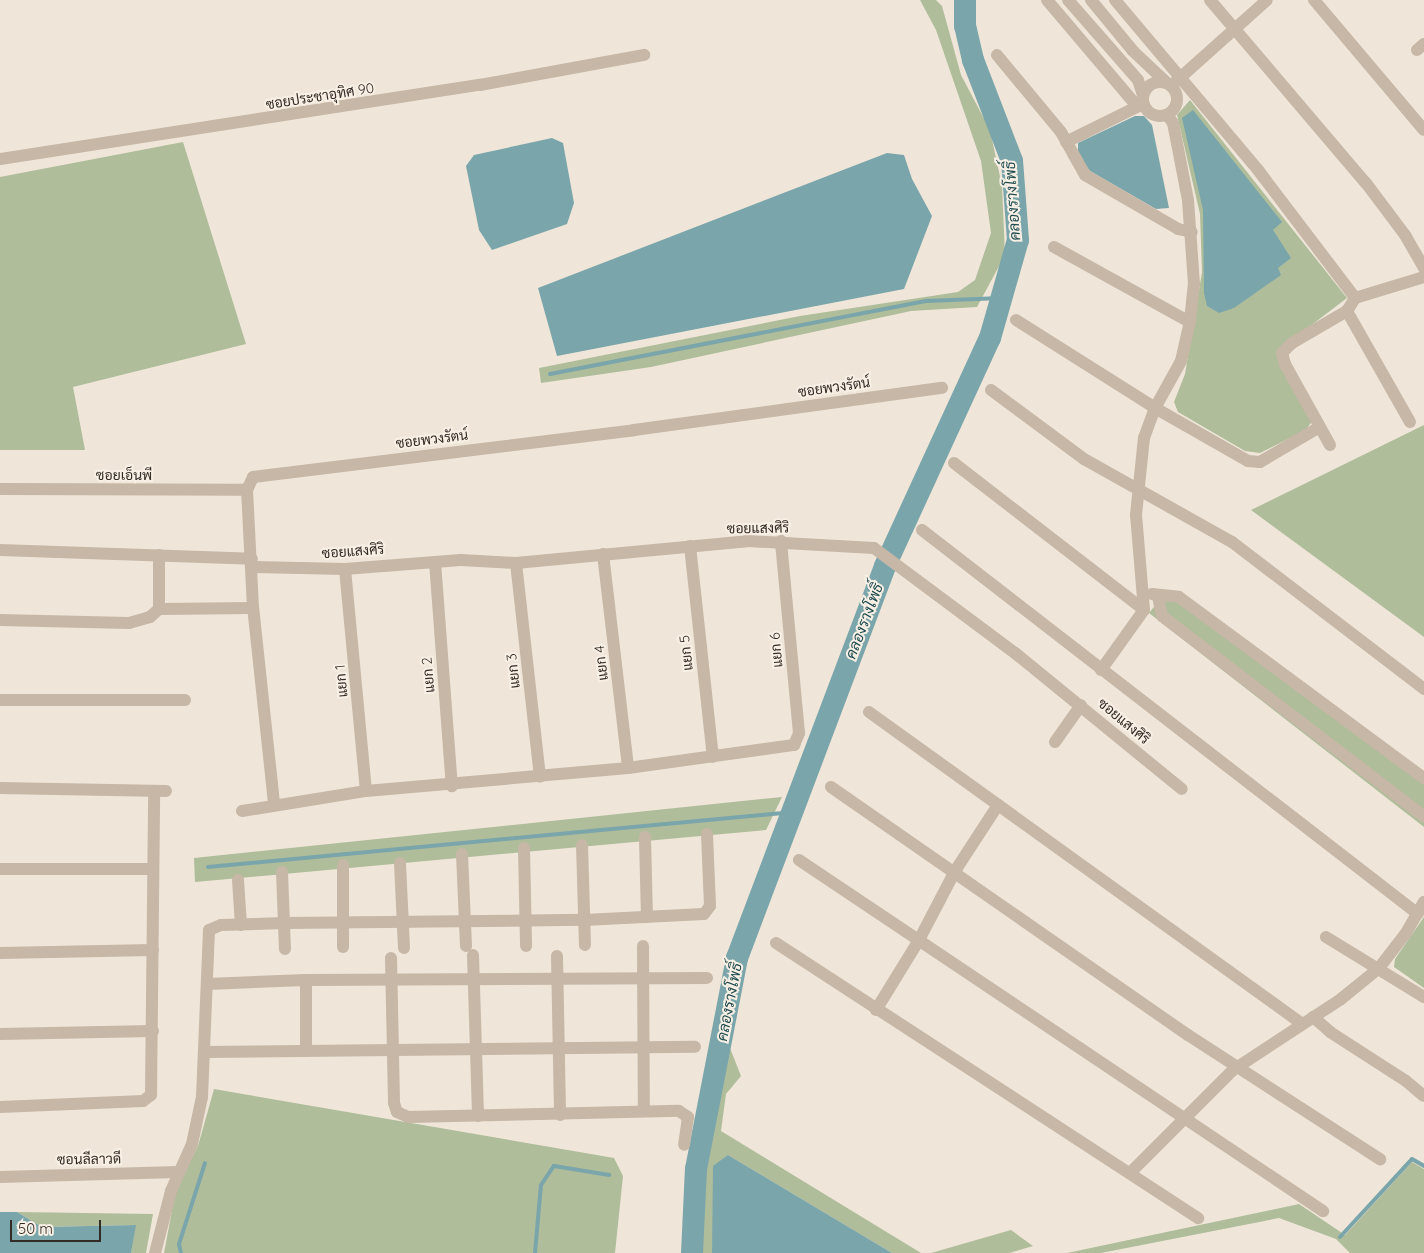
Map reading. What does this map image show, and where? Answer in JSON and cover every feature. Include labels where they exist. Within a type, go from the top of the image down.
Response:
[{"type":"street","points":[[1047,0],[1151,114],[1166,114],[1177,103],[1172,82],[1115,0]]},
{"type":"street","points":[[1068,0],[1138,80],[1141,101]]},
{"type":"street","points":[[1091,0],[1133,51],[1172,82],[1258,170],[1355,298]]},
{"type":"street","points":[[1210,0],[1366,183],[1405,235],[1424,268]]},
{"type":"street","points":[[1066,142],[1141,101],[1151,83],[1172,82],[1233,27],[1267,0]]},
{"type":"street","points":[[1314,0],[1424,130]]},
{"type":"street","points":[[997,54],[1066,142],[1081,171],[1093,182],[1178,229],[1192,232]]},
{"type":"street","name":"ซอยประชาอุทิศ 90","points":[[0,159],[480,85],[644,55]]},
{"type":"street","points":[[1101,670],[1144,610],[1137,539],[1137,490],[1144,438],[1155,408],[1181,361],[1190,322],[1194,284],[1192,232],[1177,139],[1173,123],[1166,114]]},
{"type":"street","points":[[1054,247],[1190,322]]},
{"type":"street","points":[[1330,445],[1285,364],[1282,354],[1287,346],[1347,311],[1355,298],[1424,277]]},
{"type":"street","points":[[1347,311],[1410,422]]},
{"type":"street","points":[[1016,320],[1155,408],[1240,456],[1255,462],[1320,427]]},
{"type":"street","name":"ซอยพวงรัตน์","points":[[247,490],[250,480],[258,475],[634,430],[942,388]]},
{"type":"street","points":[[990,390],[1061,443],[1137,490],[1232,542],[1424,689]]},
{"type":"street","points":[[954,463],[1144,610]]},
{"type":"street","name":"ซอยเอ็นพี","points":[[0,489],[247,490]]},
{"type":"street","points":[[247,490],[253,608],[274,803]]},
{"type":"street","points":[[922,530],[1418,914]]},
{"type":"street","name":"ซอยแสงศิริ","points":[[0,550],[159,556],[345,569],[404,562],[516,562],[690,546],[781,541],[874,548],[896,562],[1081,705],[1182,789]]},
{"type":"street","name":"แยก 6","points":[[713,758],[785,748],[794,745],[799,733],[781,541]]},
{"type":"street","name":"แยก 5","points":[[690,546],[713,758]]},
{"type":"street","name":"แยก 4","points":[[603,554],[628,768]]},
{"type":"street","points":[[159,556],[159,609]]},
{"type":"street","name":"แยก 2","points":[[435,562],[452,786]]},
{"type":"street","name":"แยก 3","points":[[516,562],[540,777]]},
{"type":"street","name":"แยก 1","points":[[345,569],[366,791]]},
{"type":"street","points":[[1143,590],[1158,597],[1179,597],[1424,778]]},
{"type":"street","points":[[1158,597],[1162,616],[1424,816]]},
{"type":"street","points":[[0,620],[128,623],[150,617],[159,609],[253,608]]},
{"type":"street","points":[[0,700],[185,700]]},
{"type":"street","points":[[1055,742],[1081,705]]},
{"type":"street","points":[[869,712],[998,805],[1307,1020],[1330,1032],[1406,1081],[1424,1096]]},
{"type":"street","points":[[242,811],[274,803],[366,791],[452,786],[713,758]]},
{"type":"street","points":[[0,788],[160,791],[153,869],[153,1088],[143,1101],[0,1107]]},
{"type":"street","points":[[831,788],[955,871],[1238,1067],[1380,1159]]},
{"type":"street","points":[[876,1010],[919,940],[955,871],[998,805]]},
{"type":"street","points":[[155,1253],[178,1172],[192,1144],[202,1097],[209,930],[241,925],[285,923],[404,922],[465,919],[584,920],[704,914],[708,910],[707,834]]},
{"type":"street","points":[[644,837],[647,917]]},
{"type":"street","points":[[582,845],[585,945]]},
{"type":"street","points":[[524,848],[527,919],[526,946]]},
{"type":"street","points":[[462,854],[465,919],[474,980],[474,1051],[478,1116]]},
{"type":"street","points":[[799,860],[1182,1119],[1323,1211]]},
{"type":"street","points":[[400,863],[404,948]]},
{"type":"street","points":[[343,865],[343,947]]},
{"type":"street","points":[[0,869],[153,869]]},
{"type":"street","points":[[282,872],[285,949]]},
{"type":"street","points":[[238,880],[241,925]]},
{"type":"street","points":[[1130,1172],[1182,1119],[1238,1067],[1341,999],[1379,968],[1418,914],[1424,902]]},
{"type":"street","points":[[1326,937],[1424,997]]},
{"type":"street","points":[[776,943],[876,1010],[1130,1172],[1198,1218]]},
{"type":"street","points":[[643,946],[644,1111]]},
{"type":"street","points":[[0,953],[152,950]]},
{"type":"street","points":[[556,956],[560,1115]]},
{"type":"street","points":[[391,958],[393,1051],[397,1112],[408,1117],[560,1115],[679,1110],[688,1117],[684,1145]]},
{"type":"street","points":[[208,984],[306,980],[707,978]]},
{"type":"street","points":[[306,980],[306,1052]]},
{"type":"street","points":[[0,1034],[153,1031]]},
{"type":"street","points":[[205,1052],[474,1051],[558,1047],[695,1047]]},
{"type":"street","name":"ซอนลีลาวดี","points":[[0,1176],[178,1172]]},
{"type":"green space","points":[[920,0],[936,0],[942,6],[961,75],[990,130],[1002,186],[1005,255],[977,307],[911,311],[651,367],[541,383],[539,368],[800,316],[958,292],[975,280],[991,233],[981,161],[936,30]]},
{"type":"green space","points":[[1190,100],[1347,298],[1276,352],[1312,421],[1306,430],[1260,453],[1245,451],[1178,412],[1174,402],[1185,374],[1202,272],[1200,214],[1177,115]]},
{"type":"green space","points":[[183,142],[246,344],[73,387],[85,450],[0,450],[0,177]]},
{"type":"green space","points":[[1424,425],[1424,637],[1251,510]]},
{"type":"green space","points":[[1167,591],[1424,784],[1424,827],[1149,613]]},
{"type":"green space","points":[[782,797],[766,830],[195,882],[194,858]]},
{"type":"green space","points":[[1424,917],[1424,988],[1394,967],[1395,959]]},
{"type":"green space","points":[[728,1043],[741,1076],[726,1094],[721,1131],[921,1253],[892,1253],[728,1155],[714,1216],[712,1253],[698,1253],[702,1169]]},
{"type":"green space","points":[[214,1089],[614,1158],[623,1176],[615,1253],[164,1253],[176,1189],[198,1146]]},
{"type":"green space","points":[[1412,1162],[1424,1169],[1424,1253],[1350,1253],[1336,1239],[1279,1218],[1101,1253],[1067,1253],[1299,1204],[1345,1235]]},
{"type":"green space","points":[[17,1212],[153,1214],[146,1253],[131,1253],[135,1225],[42,1227]]},
{"type":"green space","points":[[1011,1230],[1033,1246],[1009,1253],[931,1253]]},
{"type":"water","points":[[1193,110],[1282,222],[1273,230],[1291,258],[1278,268],[1281,275],[1234,308],[1219,313],[1207,306],[1204,293],[1203,210],[1182,118]]},
{"type":"water","points":[[1135,116],[1144,116],[1152,125],[1169,208],[1156,209],[1090,171],[1078,156],[1078,143]]},
{"type":"water","points":[[552,138],[563,143],[574,203],[567,224],[492,250],[479,230],[466,166],[474,155]]},
{"type":"water","points":[[887,153],[904,155],[912,179],[932,216],[904,289],[557,356],[538,288]]},
{"type":"water","points":[[728,1155],[892,1253],[712,1253],[713,1166]]},
{"type":"water","points":[[0,1212],[17,1212],[42,1227],[136,1225],[131,1253],[0,1253]]},
{"type":"waterway","name":"คลองรางโพธิ์","points":[[692,1253],[696,1169],[737,958],[885,566],[990,338],[1018,240],[1012,161],[973,60],[965,26],[965,0]]},
{"type":"waterway","points":[[550,374],[927,301],[1001,298]]},
{"type":"waterway","points":[[208,867],[793,812]]},
{"type":"waterway","points":[[1340,1237],[1412,1159],[1424,1166]]},
{"type":"waterway","points":[[181,1253],[179,1244],[205,1163]]},
{"type":"waterway","points":[[535,1253],[541,1185],[554,1166],[609,1175]]}]
